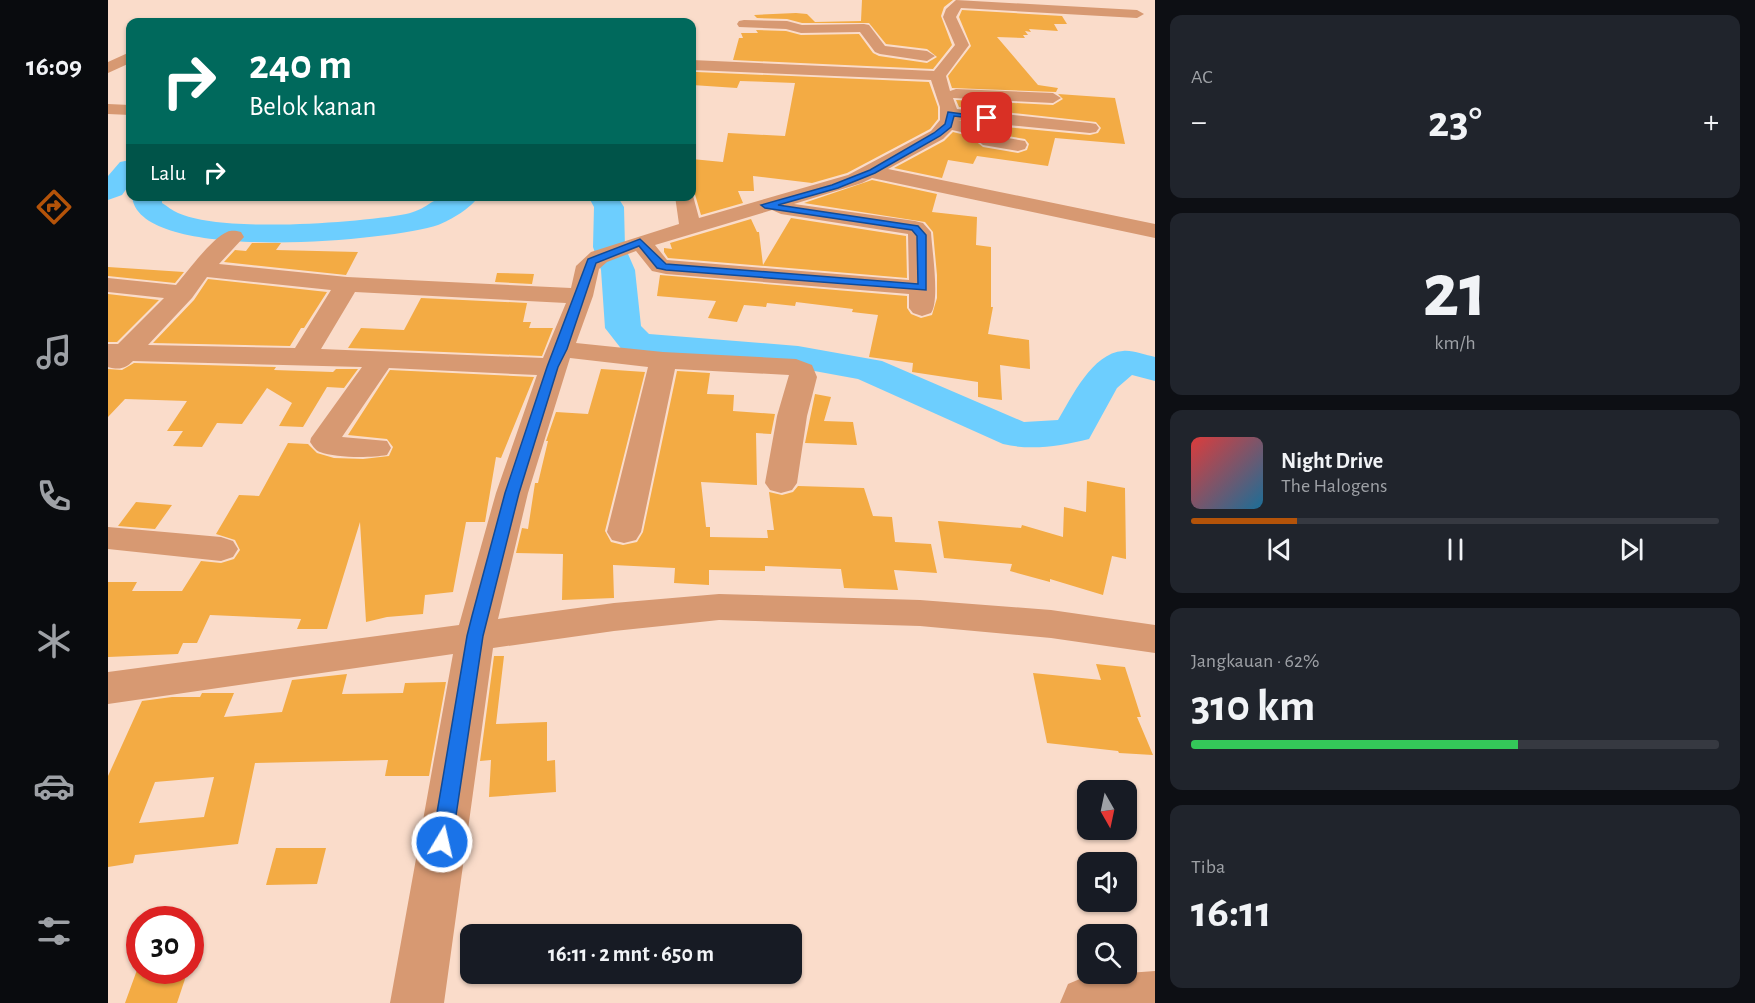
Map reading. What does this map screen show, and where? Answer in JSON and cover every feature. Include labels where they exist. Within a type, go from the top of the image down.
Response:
[{"type":"street","points":[[949,119],[941,85],[952,59],[962,45],[960,35],[949,21],[949,16],[961,2],[1021,7],[1077,5],[1137,14]]},
{"type":"street","points":[[993,22],[996,6]]},
{"type":"street","points":[[1021,7],[1032,23]]},
{"type":"street","points":[[744,24],[787,25],[801,28],[864,28],[880,49],[885,51],[952,59]]},
{"type":"street","points":[[108,68],[126,59]]},
{"type":"street","points":[[696,65],[729,61],[1027,97],[1053,98]]},
{"type":"street","points":[[1027,97],[1029,122]]},
{"type":"street","points":[[108,109],[126,110]]},
{"type":"street","points":[[949,119],[1029,122],[1089,128]]},
{"type":"street","points":[[949,119],[976,130],[990,141],[1018,145]]},
{"type":"street","points":[[417,1003],[475,636],[512,493],[580,296],[588,266],[621,249],[835,186],[872,172],[937,135],[949,119]]},
{"type":"street","points":[[872,172],[1155,231]]},
{"type":"street","points":[[686,201],[690,227]]},
{"type":"street","points":[[621,249],[666,267],[922,299],[921,235],[915,228],[765,205]]},
{"type":"street","points":[[108,370],[117,351],[183,293],[201,268],[232,237]]},
{"type":"street","points":[[201,268],[348,284],[580,296]]},
{"type":"street","points":[[303,356],[348,284]]},
{"type":"street","points":[[108,285],[183,293]]},
{"type":"street","points":[[117,351],[381,360],[557,358],[789,365],[802,371],[803,377],[792,416],[781,483]]},
{"type":"street","points":[[376,448],[328,445],[325,442],[381,360]]},
{"type":"street","points":[[624,532],[663,360]]},
{"type":"street","points":[[108,538],[221,549]]},
{"type":"street","points":[[108,688],[614,617],[729,607],[920,614],[1051,624],[1155,639]]},
{"type":"street","points":[[1087,1003],[1155,997]]},
{"type":"building","points":[[862,0],[953,0],[944,7],[941,16],[952,45],[933,69],[733,60],[739,38],[743,38],[741,33],[758,33],[756,30],[786,31],[801,35],[859,34],[873,53],[879,56],[927,63],[937,57],[927,49],[886,44],[869,23],[802,23],[787,19],[757,18],[754,15],[796,13],[807,14],[815,22],[861,21]]},
{"type":"building","points":[[962,10],[1062,16],[1067,24],[1054,24],[1058,31],[1029,29],[1031,32],[1025,31],[1028,35],[1023,35],[1025,38],[997,37],[1038,85],[1058,88],[1056,92],[952,88],[948,76],[971,46],[959,17]]},
{"type":"building","points":[[696,72],[929,82],[938,107],[938,119],[930,129],[847,173],[812,183],[753,176],[754,191],[738,191],[743,203],[701,215],[696,198],[696,159],[723,162],[728,133],[785,136],[795,83],[740,81],[737,88],[696,85]]},
{"type":"building","points":[[1058,94],[1115,98],[1125,144],[1055,138],[1048,166],[977,156],[973,164],[948,160],[942,178],[894,168],[944,141],[953,132],[969,136],[983,147],[1018,153],[1027,150],[1029,144],[1025,139],[996,134],[984,125],[1090,135],[1098,133],[1101,128],[1096,122],[959,107],[956,100],[1053,105],[1063,99]]},
{"type":"building","points":[[872,180],[937,194],[932,212],[977,217],[976,245],[991,247],[991,307],[993,307],[988,334],[1029,340],[1030,369],[1000,365],[1002,400],[978,397],[978,382],[912,372],[913,363],[869,357],[878,315],[852,312],[853,309],[796,302],[795,306],[767,303],[766,307],[744,305],[737,322],[708,318],[716,301],[657,296],[660,275],[907,296],[907,308],[911,314],[921,318],[932,315],[937,298],[937,275],[933,232],[925,222],[804,203]]},
{"type":"building","points":[[791,218],[906,236],[907,278],[668,258],[664,252],[664,248],[672,249],[670,243],[751,219],[759,232],[763,265]]},
{"type":"building","points":[[252,243],[281,243],[276,250],[358,252],[346,275],[224,262],[235,250],[246,251]]},
{"type":"building","points":[[108,267],[184,272],[175,283],[108,276]]},
{"type":"building","points":[[497,273],[534,274],[532,284],[495,282]]},
{"type":"building","points":[[208,279],[327,292],[290,346],[153,343],[194,300]]},
{"type":"building","points":[[108,294],[159,300],[117,342],[108,342]]},
{"type":"building","points":[[421,298],[527,303],[523,322],[531,322],[529,328],[553,328],[542,356],[348,348],[361,328],[404,330]]},
{"type":"building","points":[[134,363],[276,367],[274,370],[333,372],[336,369],[358,369],[344,388],[327,387],[303,427],[279,426],[292,403],[267,388],[242,424],[217,423],[202,447],[173,446],[183,431],[167,431],[187,401],[125,399],[108,417],[108,369],[122,370]]},
{"type":"building","points":[[601,369],[645,372],[605,531],[611,542],[623,545],[637,542],[643,532],[677,371],[710,373],[707,394],[734,395],[733,411],[775,414],[771,434],[756,433],[757,485],[701,482],[706,527],[710,527],[710,537],[768,538],[767,530],[774,530],[769,492],[782,495],[793,492],[798,486],[864,488],[873,516],[892,517],[895,542],[931,544],[937,573],[894,570],[898,590],[844,588],[841,569],[765,566],[765,571],[709,570],[709,585],[674,583],[675,568],[613,565],[614,598],[562,600],[563,554],[516,553],[522,528],[528,529],[535,483],[538,483],[548,441],[546,441],[556,412],[588,414]]},
{"type":"building","points":[[390,370],[534,377],[501,458],[496,457],[485,522],[466,522],[453,592],[425,595],[423,614],[387,617],[366,622],[360,522],[327,629],[297,629],[301,619],[210,615],[197,643],[183,643],[178,654],[108,657],[108,582],[137,582],[132,591],[182,591],[201,561],[221,563],[234,559],[240,550],[235,540],[216,534],[239,495],[259,496],[288,443],[308,444],[317,453],[334,458],[363,459],[389,456],[393,447],[387,439],[348,435]]},
{"type":"building","points":[[815,394],[831,397],[824,421],[853,422],[857,445],[805,443]]},
{"type":"building","points":[[1087,481],[1125,488],[1126,559],[1112,556],[1103,595],[1050,579],[1050,582],[1010,571],[1012,564],[944,558],[938,521],[1021,528],[1022,525],[1063,537],[1064,507],[1086,512]]},
{"type":"building","points":[[136,502],[172,505],[155,529],[118,526]]},
{"type":"building","points":[[494,656],[504,656],[496,724],[547,722],[547,761],[555,760],[556,792],[489,797],[491,760],[480,761]]},
{"type":"building","points":[[1096,664],[1125,667],[1141,717],[1137,717],[1153,755],[1119,753],[1118,751],[1047,743],[1033,673],[1101,680]]},
{"type":"building","points":[[347,674],[342,694],[403,693],[405,683],[446,682],[429,776],[385,776],[388,760],[255,763],[238,844],[135,855],[133,863],[108,867],[108,776],[142,701],[172,697],[200,697],[202,693],[234,693],[224,717],[282,712],[292,680]],"holes":[[[214,777],[204,817],[139,823],[155,782]]]},
{"type":"building","points":[[276,848],[326,848],[317,884],[266,885]]},
{"type":"building","points":[[132,984],[183,984],[177,1003],[125,1003]]},
{"type":"waterway","points":[[108,191],[126,172]]},
{"type":"waterway","points":[[147,201],[148,207],[168,220],[199,228],[280,233],[324,232],[400,224],[436,215],[457,201]]},
{"type":"waterway","points":[[605,201],[609,207],[609,247],[618,270],[623,328],[636,343],[660,348],[798,357],[868,369],[1018,435],[1048,435],[1074,430],[1100,382],[1124,362],[1155,369]]},
{"type":"route","points":[[442,842],[480,616],[512,493],[553,367],[580,296],[588,266],[599,256],[640,242],[660,266],[666,267],[923,288],[921,235],[915,228],[862,218],[765,205],[820,191],[872,172],[937,135],[948,125],[951,114],[987,118]]}]
